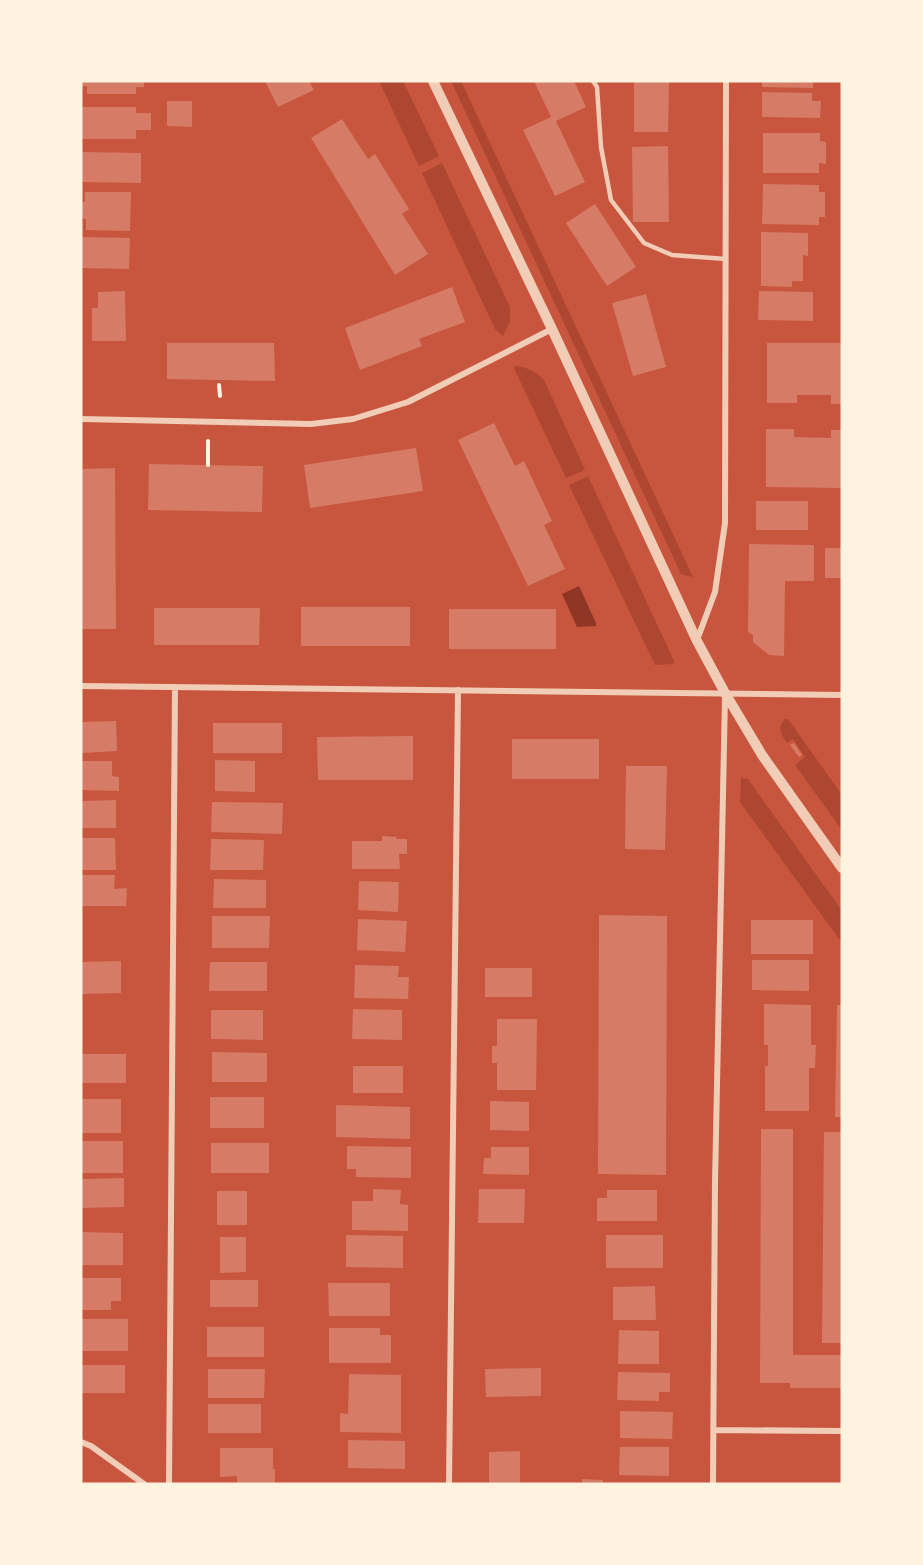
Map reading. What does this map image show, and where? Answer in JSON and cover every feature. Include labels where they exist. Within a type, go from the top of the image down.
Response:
[{"type":"street","points":[[433,81],[552,329],[697,641],[762,755],[842,868]]},
{"type":"street","points":[[697,641],[716,592],[725,523],[726,81]]},
{"type":"street","points":[[81,419],[311,424],[353,419],[408,402],[552,329]]},
{"type":"street","points":[[81,686],[842,695]]},
{"type":"street","points":[[169,1484],[175,687]]},
{"type":"street","points":[[449,1484],[458,690]]},
{"type":"street","points":[[713,1484],[725,693]]},
{"type":"street","points":[[714,1430],[842,1431]]},
{"type":"street","points":[[81,1442],[91,1446],[144,1484]]},
{"type":"lane","points":[[593,81],[597,87],[601,147],[611,200],[644,243],[672,255],[726,259]]},
{"type":"path","points":[[219,385],[220,396]]},
{"type":"path","points":[[208,441],[208,465]]},
{"type":"shaded area","points":[[379,81],[403,81],[439,156],[419,166]]},
{"type":"shaded area","points":[[451,81],[461,81],[693,577],[681,574]]},
{"type":"shaded area","points":[[442,163],[510,307],[510,321],[503,336],[495,329],[422,173]]},
{"type":"shaded area","points":[[513,366],[530,370],[544,380],[585,470],[566,478]]},
{"type":"shaded area","points":[[588,476],[675,663],[655,665],[569,485]]},
{"type":"shaded area","points":[[579,586],[596,626],[577,627],[562,594]]},
{"type":"shaded area","points":[[785,719],[788,719],[842,795],[842,830],[795,765],[805,757],[793,739],[787,743],[783,737],[781,728]]},
{"type":"shaded area","points":[[741,778],[748,779],[842,911],[842,943],[740,802]]},
{"type":"building","points":[[81,81],[144,81],[144,87],[136,87],[136,94],[87,94],[87,86],[81,86]]},
{"type":"building","points":[[265,81],[309,81],[314,90],[278,107]]},
{"type":"building","points":[[534,81],[574,81],[586,107],[556,121],[585,182],[555,196],[523,130],[551,117]]},
{"type":"building","points":[[634,81],[669,81],[668,132],[634,132]]},
{"type":"building","points":[[762,81],[813,81],[813,88],[762,87]]},
{"type":"building","points":[[762,92],[812,93],[812,101],[821,101],[820,118],[762,117]]},
{"type":"building","points":[[167,101],[192,101],[192,127],[167,126]]},
{"type":"building","points":[[81,107],[136,107],[136,113],[151,113],[151,130],[136,130],[136,139],[81,139]]},
{"type":"building","points":[[342,119],[368,159],[375,154],[409,209],[402,214],[428,254],[395,275],[311,138]]},
{"type":"building","points":[[763,133],[820,133],[820,141],[826,142],[826,164],[819,163],[819,173],[763,173]]},
{"type":"building","points":[[668,146],[669,222],[633,222],[632,147]]},
{"type":"building","points":[[81,152],[141,153],[141,183],[81,182]]},
{"type":"building","points":[[763,184],[819,185],[819,192],[825,192],[825,217],[819,217],[819,225],[762,224]]},
{"type":"building","points":[[85,192],[131,192],[130,231],[86,230],[86,219],[81,218],[81,202],[85,202]]},
{"type":"building","points":[[595,204],[636,267],[607,286],[566,223]]},
{"type":"building","points":[[761,232],[808,233],[808,256],[803,255],[803,281],[792,281],[792,287],[761,286]]},
{"type":"building","points":[[81,237],[130,238],[129,269],[81,268]]},
{"type":"building","points":[[452,287],[465,322],[419,339],[422,346],[360,370],[345,328]]},
{"type":"building","points":[[125,291],[126,341],[92,341],[92,308],[98,308],[98,292]]},
{"type":"building","points":[[759,291],[813,292],[813,321],[758,320]]},
{"type":"building","points":[[646,294],[666,367],[633,376],[612,303]]},
{"type":"building","points":[[167,343],[274,343],[275,381],[167,379]]},
{"type":"building","points":[[767,343],[842,343],[842,404],[831,404],[831,395],[797,395],[797,403],[767,403]]},
{"type":"building","points":[[494,423],[515,466],[524,461],[552,521],[544,525],[565,569],[528,586],[458,440]]},
{"type":"building","points":[[766,429],[794,429],[794,437],[831,438],[831,430],[842,430],[842,488],[766,487]]},
{"type":"building","points":[[416,448],[423,491],[310,508],[304,465]]},
{"type":"building","points":[[149,464],[263,466],[262,512],[148,510]]},
{"type":"building","points":[[115,468],[116,629],[81,629],[81,469]]},
{"type":"building","points":[[756,501],[808,501],[808,530],[756,530]]},
{"type":"building","points":[[749,544],[814,545],[814,581],[785,581],[784,656],[769,655],[753,642],[753,635],[748,632]]},
{"type":"building","points":[[825,548],[842,548],[842,578],[825,578]]},
{"type":"building","points":[[301,607],[410,607],[410,646],[301,646]]},
{"type":"building","points":[[154,608],[260,608],[259,645],[154,645]]},
{"type":"building","points":[[449,609],[556,609],[556,649],[449,649]]},
{"type":"building","points":[[116,721],[117,751],[81,753],[81,722]]},
{"type":"building","points":[[213,723],[282,723],[282,753],[213,753]]},
{"type":"building","points":[[413,736],[413,780],[318,780],[317,737]]},
{"type":"building","points":[[512,739],[599,739],[599,779],[512,779]]},
{"type":"building","points":[[794,743],[802,755],[799,757],[790,745]]},
{"type":"building","points":[[215,760],[255,761],[255,792],[215,791]]},
{"type":"building","points":[[81,761],[112,761],[112,776],[119,777],[119,791],[81,790]]},
{"type":"building","points":[[626,766],[667,766],[665,850],[625,849]]},
{"type":"building","points":[[116,800],[116,828],[81,828],[81,801]]},
{"type":"building","points":[[212,802],[283,803],[282,834],[211,832]]},
{"type":"building","points":[[382,836],[407,839],[407,854],[399,854],[400,869],[352,869],[352,841],[382,841]]},
{"type":"building","points":[[81,838],[115,838],[116,870],[81,870]]},
{"type":"building","points":[[211,839],[264,840],[263,870],[210,870]]},
{"type":"building","points":[[81,875],[115,875],[114,889],[127,888],[126,906],[81,906]]},
{"type":"building","points":[[214,879],[266,880],[266,908],[213,908]]},
{"type":"building","points":[[359,881],[399,882],[398,912],[358,910]]},
{"type":"building","points":[[599,915],[667,916],[666,1175],[598,1174]]},
{"type":"building","points":[[212,916],[270,916],[269,948],[212,948]]},
{"type":"building","points":[[358,919],[407,921],[405,952],[357,950]]},
{"type":"building","points":[[751,920],[813,920],[813,954],[751,954]]},
{"type":"building","points":[[752,960],[809,960],[809,991],[752,990]]},
{"type":"building","points":[[121,961],[121,993],[81,994],[81,962]]},
{"type":"building","points":[[210,962],[267,962],[267,991],[209,991]]},
{"type":"building","points":[[355,965],[399,966],[398,977],[409,977],[408,999],[354,998]]},
{"type":"building","points":[[485,968],[532,968],[532,997],[485,997]]},
{"type":"building","points":[[764,1004],[811,1005],[811,1045],[816,1045],[815,1068],[809,1068],[809,1111],[765,1111],[765,1066],[768,1066],[768,1045],[764,1045]]},
{"type":"building","points":[[837,1005],[842,1005],[842,1117],[835,1117]]},
{"type":"building","points":[[353,1009],[402,1010],[402,1040],[352,1039]]},
{"type":"building","points":[[211,1010],[263,1010],[263,1040],[211,1039]]},
{"type":"building","points":[[497,1019],[537,1019],[536,1090],[497,1090],[497,1063],[492,1063],[492,1046],[497,1046]]},
{"type":"building","points":[[212,1052],[267,1053],[267,1082],[212,1082]]},
{"type":"building","points":[[81,1054],[126,1054],[126,1083],[81,1083]]},
{"type":"building","points":[[353,1066],[403,1066],[403,1093],[353,1093]]},
{"type":"building","points":[[210,1097],[264,1097],[264,1128],[210,1128]]},
{"type":"building","points":[[81,1099],[121,1099],[121,1133],[81,1133]]},
{"type":"building","points":[[490,1101],[529,1102],[529,1131],[490,1130]]},
{"type":"building","points":[[336,1105],[410,1107],[410,1139],[336,1137]]},
{"type":"building","points":[[761,1129],[793,1129],[793,1355],[842,1355],[842,1388],[790,1388],[790,1383],[760,1383]]},
{"type":"building","points":[[824,1132],[842,1132],[842,1343],[822,1343]]},
{"type":"building","points":[[81,1141],[123,1141],[123,1173],[81,1173]]},
{"type":"building","points":[[211,1143],[269,1143],[269,1173],[211,1173]]},
{"type":"building","points":[[347,1146],[411,1147],[411,1178],[356,1177],[356,1169],[347,1169]]},
{"type":"building","points":[[491,1147],[529,1147],[529,1175],[483,1174],[484,1158],[491,1158]]},
{"type":"building","points":[[124,1178],[124,1207],[81,1208],[81,1179]]},
{"type":"building","points":[[373,1189],[401,1190],[400,1204],[408,1205],[408,1231],[352,1230],[352,1201],[373,1201]]},
{"type":"building","points":[[479,1189],[525,1189],[524,1223],[478,1223]]},
{"type":"building","points":[[607,1190],[657,1190],[657,1221],[597,1221],[597,1198],[607,1198]]},
{"type":"building","points":[[217,1191],[247,1191],[247,1225],[217,1225]]},
{"type":"building","points":[[81,1232],[123,1233],[123,1265],[81,1265]]},
{"type":"building","points":[[346,1235],[403,1236],[403,1268],[346,1267]]},
{"type":"building","points":[[606,1235],[663,1235],[663,1268],[606,1268]]},
{"type":"building","points":[[220,1237],[246,1237],[246,1272],[220,1273]]},
{"type":"building","points":[[81,1278],[121,1278],[121,1301],[111,1301],[111,1310],[81,1310]]},
{"type":"building","points":[[210,1280],[258,1280],[258,1307],[210,1307]]},
{"type":"building","points":[[328,1283],[390,1283],[390,1316],[329,1316]]},
{"type":"building","points":[[655,1286],[656,1320],[613,1320],[613,1287]]},
{"type":"building","points":[[81,1319],[128,1319],[128,1351],[81,1351]]},
{"type":"building","points":[[207,1327],[264,1327],[264,1357],[207,1357]]},
{"type":"building","points":[[329,1328],[380,1328],[380,1335],[391,1335],[391,1363],[329,1363]]},
{"type":"building","points":[[619,1330],[659,1331],[659,1364],[618,1364]]},
{"type":"building","points":[[81,1365],[125,1365],[125,1393],[81,1393]]},
{"type":"building","points":[[541,1368],[541,1396],[486,1397],[485,1369]]},
{"type":"building","points":[[208,1369],[265,1369],[264,1398],[208,1398]]},
{"type":"building","points":[[618,1372],[670,1373],[670,1392],[659,1392],[659,1401],[617,1400]]},
{"type":"building","points":[[349,1374],[401,1375],[401,1433],[340,1432],[340,1413],[348,1414]]},
{"type":"building","points":[[208,1404],[261,1404],[261,1433],[208,1433]]},
{"type":"building","points":[[620,1411],[673,1412],[672,1439],[620,1438]]},
{"type":"building","points":[[348,1440],[405,1441],[405,1469],[348,1468]]},
{"type":"building","points":[[620,1447],[669,1447],[669,1476],[619,1475]]},
{"type":"building","points":[[220,1448],[273,1448],[275,1484],[237,1484],[237,1476],[220,1477]]},
{"type":"building","points":[[520,1451],[520,1484],[489,1484],[489,1452]]},
{"type":"building","points":[[582,1479],[603,1480],[603,1484],[582,1484]]}]
